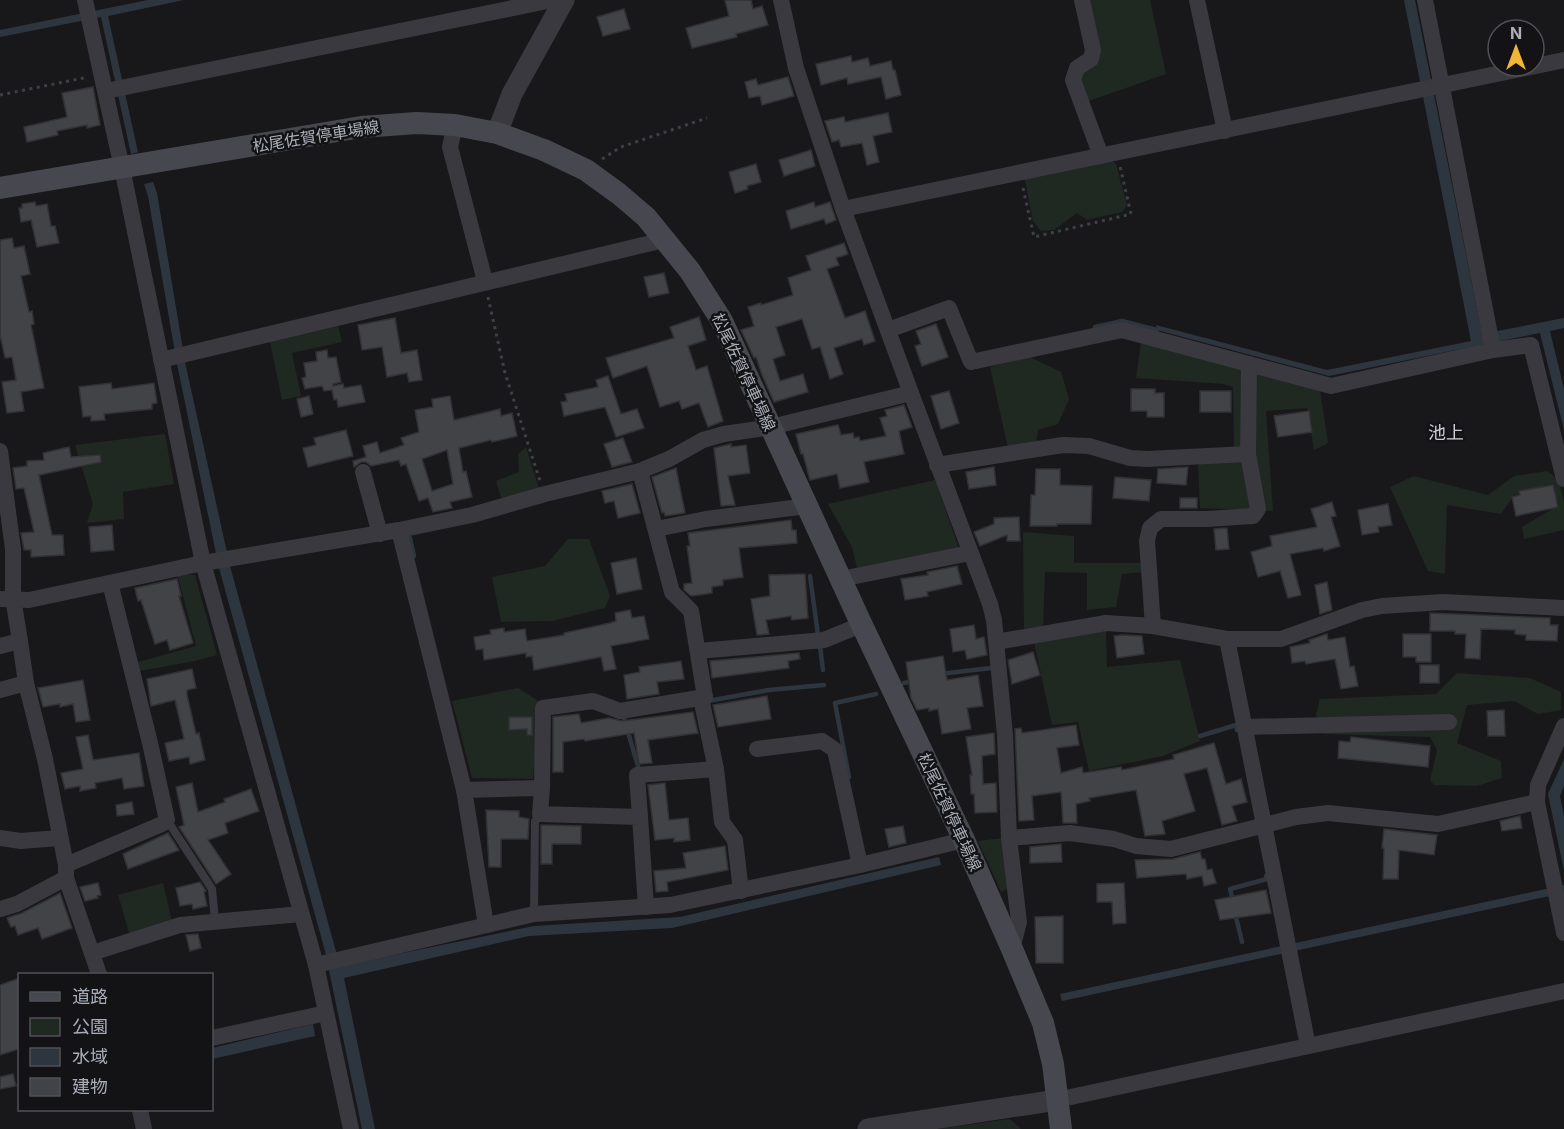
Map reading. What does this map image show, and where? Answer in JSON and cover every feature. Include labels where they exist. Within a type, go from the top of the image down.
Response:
[{"type":"main road","name":"松尾佐賀停車場線","points":[[0,188],[361,127],[417,123],[455,125],[497,133],[544,150],[586,170],[646,217],[690,271],[722,321],[964,840],[1043,1023],[1053,1064],[1061,1129]]},
{"type":"street","points":[[115,89],[552,0],[563,2],[512,94],[497,133]]},
{"type":"street","points":[[780,0],[796,68],[843,209],[990,604],[1005,735],[1009,838],[1019,922],[1012,949]]},
{"type":"street","points":[[1082,0],[1093,50],[1091,58],[1077,68],[1073,80],[1109,154]]},
{"type":"street","points":[[1197,0],[1225,131]]},
{"type":"street","points":[[1425,0],[1493,350]]},
{"type":"street","points":[[87,11],[102,74],[115,89],[122,168],[166,359],[207,562],[301,914],[319,964],[326,1013],[351,1129]]},
{"type":"street","points":[[843,209],[1564,60]]},
{"type":"street","points":[[455,125],[450,147],[485,281]]},
{"type":"street","points":[[166,359],[664,240]]},
{"type":"street","points":[[888,330],[949,308],[971,362],[1122,330],[1331,386],[1493,350],[1531,345],[1564,479]]},
{"type":"street","points":[[1153,626],[1147,541],[1150,528],[1161,519],[1253,516],[1258,509],[1248,454],[1249,364]]},
{"type":"street","points":[[6,598],[29,600],[207,562],[380,534],[472,515],[545,494],[640,471],[669,459],[704,440],[724,434],[771,427],[911,393]]},
{"type":"street","points":[[937,465],[1064,445],[1089,446],[1130,458],[1147,459],[1248,454]]},
{"type":"street","points":[[0,456],[13,549],[6,598],[20,641],[26,683],[45,759],[66,872],[98,973]]},
{"type":"street","points":[[640,471],[672,592],[691,611],[722,822],[735,840],[741,891]]},
{"type":"street","points":[[363,472],[380,534]]},
{"type":"street","points":[[656,529],[706,519],[807,506]]},
{"type":"street","points":[[399,530],[464,790],[486,924]]},
{"type":"street","points":[[841,579],[970,553]]},
{"type":"street","points":[[0,909],[17,904],[66,872],[167,820],[110,583]]},
{"type":"street","points":[[996,642],[1106,623],[1153,626],[1227,639],[1281,639],[1362,610],[1382,606],[1443,602],[1564,608]]},
{"type":"street","points":[[698,651],[824,640],[851,629],[860,621]]},
{"type":"street","points":[[1227,639],[1308,1046]]},
{"type":"street","points":[[0,646],[20,641]]},
{"type":"street","points":[[0,690],[26,683]]},
{"type":"street","points":[[640,817],[540,814],[543,708],[593,701],[620,711],[704,700]]},
{"type":"street","points":[[1245,728],[1449,722]]},
{"type":"street","points":[[1564,726],[1538,785],[1537,802],[1564,933]]},
{"type":"street","points":[[757,749],[822,741],[835,750],[860,865]]},
{"type":"street","points":[[646,907],[640,817],[643,774],[716,769]]},
{"type":"street","points":[[464,790],[542,788]]},
{"type":"street","points":[[1009,838],[1070,833],[1114,838],[1136,846],[1171,849],[1296,817],[1328,813],[1438,824],[1537,802]]},
{"type":"street","points":[[0,838],[21,841],[59,838]]},
{"type":"street","points":[[319,964],[534,914],[670,905],[860,865],[964,840]]},
{"type":"street","points":[[92,953],[180,925],[215,920],[301,914]]},
{"type":"street","points":[[868,1129],[1057,1100],[1564,991]]},
{"type":"street","points":[[213,1038],[326,1013]]},
{"type":"street","points":[[140,1111],[144,1129]]},
{"type":"lane","points":[[534,914],[536,821],[540,814]]},
{"type":"lane","points":[[167,820],[212,889],[215,920]]},
{"type":"path","points":[[0,95],[102,74]]},
{"type":"path","points":[[586,170],[621,147],[707,118]]},
{"type":"path","points":[[1019,173],[1034,237],[1131,214],[1109,154]]},
{"type":"path","points":[[485,281],[505,373],[545,494]]},
{"type":"green space","points":[[1086,0],[1150,0],[1166,74],[1086,102],[1077,81],[1080,69],[1096,60]]},
{"type":"green space","points":[[1109,159],[1116,164],[1127,205],[1122,212],[1087,220],[1077,213],[1054,230],[1041,231],[1033,221],[1024,176]]},
{"type":"green space","points":[[338,326],[342,342],[292,353],[301,396],[282,400],[270,342]]},
{"type":"green space","points":[[1141,342],[1320,390],[1328,443],[1314,450],[1307,408],[1266,411],[1273,511],[1200,508],[1198,465],[1234,453],[1233,387],[1223,384],[1136,378]]},
{"type":"green space","points":[[1030,357],[1061,372],[1069,399],[1058,424],[1038,430],[1036,446],[1008,448],[990,367]]},
{"type":"green space","points":[[165,434],[174,484],[123,492],[124,519],[87,523],[93,504],[75,445]]},
{"type":"green space","points":[[526,447],[539,489],[502,500],[496,481],[519,472],[518,454]]},
{"type":"green space","points":[[1547,471],[1559,480],[1564,502],[1564,530],[1524,539],[1522,527],[1559,505],[1552,486],[1514,495],[1501,514],[1447,505],[1445,574],[1428,571],[1390,487],[1414,476],[1488,495],[1514,476]]},
{"type":"green space","points":[[935,480],[960,551],[858,572],[852,547],[828,504]]},
{"type":"green space","points":[[1023,532],[1074,536],[1074,563],[1145,563],[1145,572],[1122,574],[1116,607],[1087,610],[1087,573],[1045,572],[1043,629],[1024,633]]},
{"type":"green space","points":[[568,539],[589,539],[610,596],[605,608],[552,621],[501,622],[492,577],[545,566]]},
{"type":"green space","points":[[177,573],[195,575],[217,655],[140,671],[138,662],[196,646]]},
{"type":"green space","points":[[1106,631],[1107,667],[1180,660],[1200,741],[1163,756],[1089,771],[1078,722],[1052,725],[1034,642]]},
{"type":"green space","points":[[1457,673],[1530,678],[1561,692],[1561,710],[1538,714],[1514,701],[1467,705],[1457,743],[1501,761],[1502,778],[1477,786],[1434,785],[1430,780],[1437,750],[1430,737],[1322,734],[1316,714],[1320,699],[1436,694]]},
{"type":"green space","points":[[518,688],[540,702],[533,779],[472,778],[452,701]]},
{"type":"green space","points":[[1003,838],[1010,888],[1001,892],[978,841]]},
{"type":"green space","points":[[163,883],[172,921],[130,936],[118,895]]},
{"type":"green space","points":[[1010,1119],[1021,1129],[937,1129]]},
{"type":"water","points":[[148,0],[184,0],[108,16],[138,152],[131,154],[101,17],[0,37],[0,30]]},
{"type":"water","points":[[1404,0],[1415,0],[1482,334],[1564,318],[1564,328],[1550,331],[1564,389],[1564,430],[1540,333],[1329,376],[1157,330],[1156,325],[1327,370],[1471,341]]},
{"type":"water","points":[[153,182],[157,193],[185,362],[230,566],[340,966],[534,926],[680,917],[939,857],[941,865],[672,928],[529,936],[344,978],[375,1129],[362,1129],[325,951],[219,568],[177,364],[144,184]]},
{"type":"water","points":[[1564,759],[1564,786],[1560,796],[1564,816],[1564,871],[1548,794]]},
{"type":"water","points":[[1564,885],[1564,893],[1062,1001],[1060,994]]},
{"type":"water","points":[[313,1024],[315,1036],[213,1059],[213,1048]]},
{"type":"building","points":[[725,0],[751,0],[753,9],[762,6],[768,25],[736,34],[737,37],[692,48],[686,28],[729,16]]},
{"type":"building","points":[[624,9],[630,29],[603,36],[597,17]]},
{"type":"building","points":[[851,56],[852,62],[868,58],[870,66],[891,61],[901,95],[886,99],[881,77],[848,84],[847,78],[821,85],[816,64]]},
{"type":"building","points":[[788,77],[794,96],[762,105],[760,96],[749,98],[745,82],[756,79],[758,85]]},
{"type":"building","points":[[93,87],[100,125],[57,131],[58,135],[27,142],[24,127],[67,117],[62,93]]},
{"type":"building","points":[[888,113],[892,132],[873,136],[879,162],[867,165],[862,143],[841,147],[839,140],[832,142],[825,121],[844,117],[845,122]]},
{"type":"building","points":[[811,150],[815,166],[784,176],[779,160]]},
{"type":"building","points":[[756,164],[761,182],[735,193],[729,172]]},
{"type":"building","points":[[35,202],[36,206],[47,204],[51,226],[55,226],[59,243],[37,247],[31,220],[21,222],[19,208],[22,208],[22,204]]},
{"type":"building","points":[[814,202],[815,207],[830,202],[836,220],[826,224],[824,219],[791,229],[786,211]]},
{"type":"building","points":[[12,238],[14,248],[24,246],[30,274],[21,276],[29,312],[32,311],[34,324],[31,325],[44,388],[21,392],[24,411],[7,413],[2,382],[16,380],[12,357],[5,358],[0,335],[0,240]]},
{"type":"building","points":[[844,243],[848,254],[836,258],[839,265],[827,269],[845,318],[865,311],[875,341],[864,345],[862,339],[834,348],[843,374],[830,379],[820,347],[812,349],[802,319],[776,327],[785,355],[773,359],[780,381],[803,374],[808,392],[774,402],[756,357],[754,358],[741,330],[754,326],[748,307],[793,295],[788,278],[811,270],[806,256]]},
{"type":"building","points":[[664,273],[669,293],[649,297],[644,277]]},
{"type":"building","points":[[699,317],[706,340],[688,346],[696,370],[707,366],[723,421],[708,427],[699,403],[682,409],[679,401],[660,407],[647,366],[613,378],[606,358],[674,338],[670,327]]},
{"type":"building","points":[[395,318],[401,353],[417,350],[422,380],[409,382],[407,373],[387,377],[382,347],[362,350],[358,325]]},
{"type":"building","points":[[936,324],[948,357],[922,366],[915,346],[921,344],[916,331]]},
{"type":"building","points":[[327,350],[328,358],[336,357],[341,382],[333,386],[343,384],[344,388],[361,385],[365,402],[338,407],[332,390],[324,391],[322,386],[305,389],[302,378],[306,377],[304,363],[317,361],[316,352]]},
{"type":"building","points":[[608,376],[621,414],[637,409],[644,428],[616,437],[605,407],[564,416],[561,402],[567,401],[565,394],[598,387],[596,380]]},
{"type":"building","points":[[111,383],[112,389],[154,383],[157,403],[152,404],[152,409],[104,414],[105,420],[91,421],[91,416],[83,417],[79,387]]},
{"type":"building","points":[[1131,389],[1155,389],[1155,393],[1164,393],[1164,417],[1147,417],[1147,411],[1131,411]]},
{"type":"building","points":[[949,391],[959,423],[941,429],[931,396]]},
{"type":"building","points":[[1200,391],[1231,391],[1231,412],[1200,412]]},
{"type":"building","points":[[309,396],[313,414],[301,417],[297,399]]},
{"type":"building","points":[[450,396],[454,420],[500,409],[501,416],[512,413],[517,436],[459,448],[463,472],[466,471],[472,497],[450,502],[452,508],[433,512],[428,498],[419,501],[406,464],[401,466],[399,460],[371,466],[366,462],[361,462],[354,467],[353,461],[366,457],[363,446],[377,442],[380,453],[404,445],[401,438],[419,432],[415,410],[433,407],[432,399]],"holes":[[[447,450],[453,484],[432,491],[422,459]]]},
{"type":"building","points":[[904,405],[912,427],[899,431],[904,454],[864,462],[869,482],[840,488],[837,474],[810,480],[796,434],[838,425],[841,435],[853,433],[854,438],[859,437],[860,441],[886,436],[880,418],[887,416],[885,410]]},
{"type":"building","points":[[1309,411],[1312,432],[1278,437],[1274,416]]},
{"type":"building","points":[[346,430],[353,456],[308,467],[303,448],[316,445],[314,438]]},
{"type":"building","points":[[623,438],[632,462],[612,467],[604,444]]},
{"type":"building","points":[[731,444],[731,447],[746,445],[750,473],[728,476],[735,505],[721,506],[714,448]]},
{"type":"building","points":[[69,447],[71,457],[100,455],[101,462],[39,475],[52,535],[63,535],[64,555],[31,557],[31,550],[24,550],[21,533],[34,532],[24,488],[16,489],[13,468],[27,466],[27,461],[44,460],[43,453]]},
{"type":"building","points":[[994,467],[996,485],[969,489],[966,472]]},
{"type":"building","points":[[1188,467],[1186,485],[1157,483],[1158,469]]},
{"type":"building","points":[[676,468],[685,513],[665,516],[664,512],[662,513],[652,477]]},
{"type":"building","points":[[1036,469],[1060,469],[1060,485],[1092,486],[1091,524],[1030,526],[1031,495],[1035,495]]},
{"type":"building","points":[[1115,477],[1151,480],[1149,501],[1113,498]]},
{"type":"building","points":[[632,484],[640,513],[618,518],[614,501],[605,503],[602,491]]},
{"type":"building","points":[[1553,485],[1558,507],[1516,516],[1512,497],[1520,495],[1519,491]]},
{"type":"building","points":[[1180,498],[1197,498],[1197,508],[1180,508]]},
{"type":"building","points":[[1332,502],[1336,516],[1331,517],[1340,546],[1324,551],[1323,548],[1290,554],[1301,595],[1288,598],[1280,571],[1258,577],[1251,552],[1272,546],[1270,536],[1317,527],[1311,509]]},
{"type":"building","points":[[1388,504],[1392,525],[1378,527],[1379,532],[1362,535],[1358,510]]},
{"type":"building","points":[[1019,517],[1020,541],[1007,541],[1007,535],[980,546],[974,532],[994,524],[994,518]]},
{"type":"building","points":[[791,520],[792,530],[796,530],[797,543],[739,548],[743,577],[723,580],[723,585],[712,587],[712,593],[691,596],[684,590],[684,584],[692,583],[687,546],[690,546],[688,533]]},
{"type":"building","points":[[112,525],[114,550],[91,552],[89,527]]},
{"type":"building","points":[[1227,528],[1229,549],[1216,550],[1214,529]]},
{"type":"building","points":[[636,558],[642,589],[617,594],[611,563]]},
{"type":"building","points":[[957,566],[962,584],[927,592],[928,596],[905,600],[901,579],[928,575],[927,572]]},
{"type":"building","points":[[805,574],[808,618],[792,620],[791,616],[766,620],[769,634],[757,635],[751,599],[770,596],[769,575]]},
{"type":"building","points":[[177,579],[181,596],[179,596],[193,643],[170,650],[167,640],[155,644],[135,588]]},
{"type":"building","points":[[1327,582],[1332,610],[1320,614],[1315,585]]},
{"type":"building","points":[[630,610],[632,618],[644,616],[649,639],[611,646],[616,669],[604,671],[601,657],[534,670],[532,656],[526,657],[526,653],[484,660],[483,649],[476,650],[474,637],[491,634],[490,630],[504,628],[504,632],[525,629],[527,641],[564,635],[564,633],[610,623],[616,621],[615,613]]},
{"type":"building","points":[[1430,613],[1550,618],[1550,625],[1558,625],[1557,641],[1526,640],[1526,635],[1515,634],[1515,630],[1481,629],[1480,659],[1465,658],[1466,634],[1455,634],[1455,631],[1430,631]]},
{"type":"building","points":[[974,625],[976,639],[984,637],[987,655],[967,659],[965,650],[953,652],[950,629]]},
{"type":"building","points":[[1327,634],[1328,640],[1345,637],[1350,667],[1354,666],[1358,686],[1341,689],[1335,659],[1306,664],[1305,661],[1292,663],[1290,647],[1310,643],[1309,640]]},
{"type":"building","points":[[1403,634],[1431,634],[1431,662],[1416,662],[1416,657],[1403,657]]},
{"type":"building","points":[[1114,636],[1142,636],[1144,654],[1117,658]]},
{"type":"building","points":[[1033,652],[1040,675],[1012,684],[1008,660]]},
{"type":"building","points":[[799,653],[800,659],[788,661],[789,668],[712,678],[710,661]]},
{"type":"building","points":[[943,656],[947,680],[978,675],[983,706],[967,708],[971,729],[942,734],[938,709],[917,710],[911,698],[906,662]]},
{"type":"building","points":[[681,661],[684,679],[657,682],[659,694],[627,699],[624,675],[640,672],[639,667]]},
{"type":"building","points":[[1420,665],[1439,665],[1439,683],[1420,683]]},
{"type":"building","points":[[192,669],[196,688],[187,690],[187,695],[205,760],[190,764],[189,757],[169,761],[165,743],[184,739],[175,700],[151,706],[147,679]]},
{"type":"building","points":[[83,680],[90,720],[76,722],[73,704],[43,707],[38,688]]},
{"type":"building","points":[[767,696],[771,719],[718,727],[713,705]]},
{"type":"building","points":[[1504,710],[1505,736],[1488,736],[1487,711]]},
{"type":"building","points":[[693,712],[698,733],[648,740],[652,763],[639,764],[634,733],[563,742],[563,772],[553,772],[553,717],[579,714],[581,723],[609,718],[622,721]]},
{"type":"building","points":[[509,717],[532,717],[532,735],[527,735],[527,729],[509,730]]},
{"type":"building","points":[[1076,725],[1079,745],[1057,748],[1061,773],[1082,767],[1083,773],[1121,767],[1122,770],[1174,759],[1173,755],[1214,743],[1226,784],[1241,779],[1247,802],[1232,806],[1237,821],[1222,825],[1207,768],[1184,774],[1195,811],[1162,821],[1165,834],[1145,836],[1136,790],[1089,798],[1090,801],[1076,804],[1077,823],[1063,823],[1061,792],[1032,796],[1034,820],[1019,821],[1015,729],[1021,728],[1022,733]]},
{"type":"building","points":[[994,733],[995,754],[982,756],[983,784],[996,783],[997,812],[975,813],[966,737]]},
{"type":"building","points":[[88,735],[93,760],[139,753],[144,786],[124,789],[122,778],[95,783],[96,788],[80,791],[80,786],[65,789],[61,773],[83,769],[76,737]]},
{"type":"building","points":[[1351,737],[1430,746],[1428,767],[1338,758],[1339,741],[1350,742]]},
{"type":"building","points":[[192,783],[198,812],[251,789],[259,811],[225,823],[228,833],[208,840],[231,874],[216,884],[179,827],[184,825],[176,787]]},
{"type":"building","points":[[665,783],[669,820],[688,818],[690,840],[674,842],[674,838],[655,840],[648,785]]},
{"type":"building","points":[[132,802],[134,814],[117,816],[116,805]]},
{"type":"building","points":[[486,810],[519,811],[519,817],[529,819],[528,839],[501,839],[501,867],[489,867]]},
{"type":"building","points":[[1520,816],[1522,828],[1502,831],[1500,821]]},
{"type":"building","points":[[541,825],[581,826],[581,844],[552,844],[552,864],[541,864]]},
{"type":"building","points":[[903,826],[906,843],[889,847],[885,829]]},
{"type":"building","points":[[1384,829],[1437,835],[1434,855],[1399,850],[1398,879],[1383,879]]},
{"type":"building","points":[[168,833],[179,850],[128,869],[123,854]]},
{"type":"building","points":[[1061,844],[1062,862],[1030,863],[1030,847]]},
{"type":"building","points":[[725,846],[728,870],[667,882],[668,891],[656,892],[654,871],[686,868],[683,853]]},
{"type":"building","points":[[1200,852],[1202,859],[1205,859],[1207,870],[1212,869],[1216,883],[1204,886],[1202,876],[1187,879],[1186,874],[1137,878],[1135,860],[1173,859]]},
{"type":"building","points":[[200,882],[206,891],[204,892],[207,906],[193,909],[192,904],[180,906],[176,888]]},
{"type":"building","points":[[98,883],[101,895],[85,901],[80,887]]},
{"type":"building","points":[[1124,883],[1126,923],[1113,924],[1112,902],[1097,902],[1097,884]]},
{"type":"building","points":[[1266,890],[1271,913],[1220,920],[1215,900]]},
{"type":"building","points":[[60,893],[72,928],[42,939],[38,928],[18,935],[15,926],[11,927],[7,918],[22,913]]},
{"type":"building","points":[[1063,916],[1063,963],[1036,963],[1035,917]]},
{"type":"building","points":[[198,934],[201,948],[190,951],[186,935]]},
{"type":"building","points":[[18,979],[18,1049],[0,1055],[0,985]]},
{"type":"building","points":[[13,1074],[16,1086],[0,1089],[0,1077]]},
{"type":"waterway","points":[[1095,327],[1122,321],[1157,330]]},
{"type":"waterway","points":[[410,538],[414,556]]},
{"type":"waterway","points":[[810,576],[818,635]]},
{"type":"waterway","points":[[820,646],[823,670]]},
{"type":"waterway","points":[[940,674],[991,668]]},
{"type":"waterway","points":[[904,683],[915,681]]},
{"type":"waterway","points":[[708,701],[769,690],[824,685]]},
{"type":"waterway","points":[[849,777],[835,703],[876,694]]},
{"type":"waterway","points":[[623,715],[640,773]]},
{"type":"waterway","points":[[1200,736],[1236,725],[1237,730]]},
{"type":"waterway","points":[[1233,901],[1230,889],[1267,879],[1266,876]]},
{"type":"waterway","points":[[1235,913],[1242,942]]},
{"type":"district","name":"池上","points":[[1446,433]]}]
